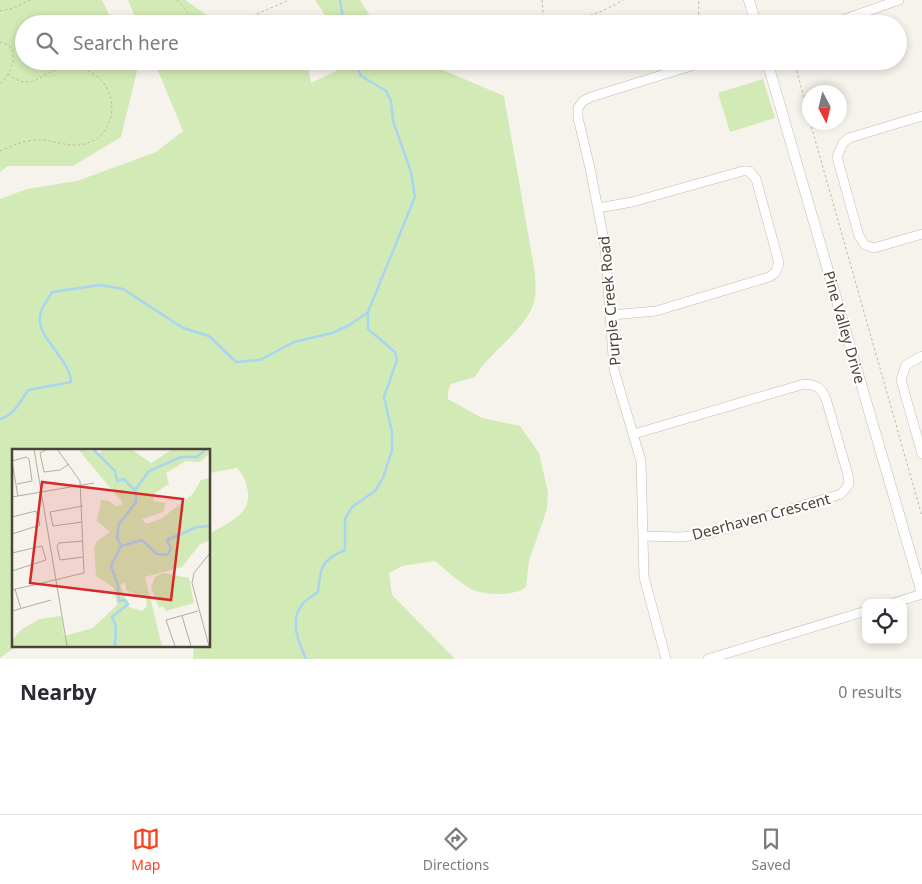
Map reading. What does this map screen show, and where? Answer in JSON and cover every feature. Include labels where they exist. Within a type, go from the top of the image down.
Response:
[{"type":"street","points":[[749,0],[753,15]]},
{"type":"street","points":[[856,15],[899,0]]},
{"type":"street","name":"Purple Creek Road","points":[[666,659],[647,591],[643,536],[642,470],[634,434],[614,370],[612,315],[606,251],[578,118],[578,108],[582,101],[679,70]]},
{"type":"street","name":"Pine Valley Drive","points":[[770,70],[922,594]]},
{"type":"street","points":[[922,116],[849,138],[843,143],[837,157],[858,236],[865,245],[874,248],[922,234]]},
{"type":"street","points":[[598,208],[632,202],[743,170],[749,171],[756,179],[779,263],[775,273],[769,277],[656,311],[612,315]]},
{"type":"street","points":[[922,356],[906,365],[901,380],[922,454]]},
{"type":"street","name":"Deerhaven Crescent","points":[[634,434],[804,384],[815,384],[821,389],[826,399],[849,484],[842,494],[698,536],[643,536]]},
{"type":"street","points":[[906,599],[922,594]]},
{"type":"street","points":[[708,659],[862,612]]},
{"type":"path","points":[[0,10],[10,9],[31,0]]},
{"type":"path","points":[[177,0],[190,15]]},
{"type":"path","points":[[255,15],[289,0]]},
{"type":"path","points":[[542,0],[544,15]]},
{"type":"path","points":[[586,15],[608,9],[623,0]]},
{"type":"path","points":[[698,15],[699,0]]},
{"type":"path","points":[[0,42],[10,46],[13,61],[8,74],[0,84]]},
{"type":"path","points":[[8,74],[21,82],[27,82],[57,70]]},
{"type":"path","points":[[0,151],[38,139],[66,145],[86,144],[103,134],[109,125],[111,115],[110,95],[105,85],[92,72],[86,70]]},
{"type":"path","points":[[796,70],[802,91]]},
{"type":"path","points":[[813,130],[922,516]]},
{"type":"green space","points":[[0,0],[102,0],[110,15],[15,15],[15,70],[136,70],[121,137],[73,166],[8,166],[0,172]]},
{"type":"green space","points":[[128,0],[185,0],[207,15],[134,15]]},
{"type":"green space","points":[[315,0],[360,0],[369,15],[325,15]]},
{"type":"green space","points":[[158,70],[309,70],[311,83],[338,70],[443,70],[504,96],[535,273],[535,297],[532,308],[526,318],[490,357],[475,377],[451,384],[448,391],[448,399],[482,418],[520,426],[539,453],[548,492],[547,509],[529,561],[526,587],[521,590],[502,594],[476,591],[461,582],[435,561],[402,566],[389,573],[392,595],[455,659],[193,659],[194,646],[210,646],[210,533],[236,518],[246,507],[248,500],[248,492],[243,476],[237,468],[210,473],[210,449],[12,449],[12,646],[17,646],[0,658],[0,199],[27,189],[77,181],[156,152],[183,131]]},
{"type":"green space","points":[[763,79],[775,118],[730,132],[718,93]]},
{"type":"waterway","points":[[340,0],[342,15]]},
{"type":"waterway","points":[[306,659],[296,632],[298,611],[305,601],[318,592],[321,571],[326,561],[345,550],[345,519],[352,507],[375,491],[383,478],[392,450],[392,432],[384,397],[397,360],[395,352],[368,329],[368,312],[415,197],[411,172],[393,121],[391,101],[386,91],[361,76],[358,70]]},
{"type":"waterway","points":[[0,419],[13,411],[28,390],[71,382],[65,364],[46,338],[40,321],[42,309],[52,292],[100,285],[123,289],[183,328],[209,336],[236,362],[260,360],[294,342],[332,333],[348,326],[367,313]]}]
